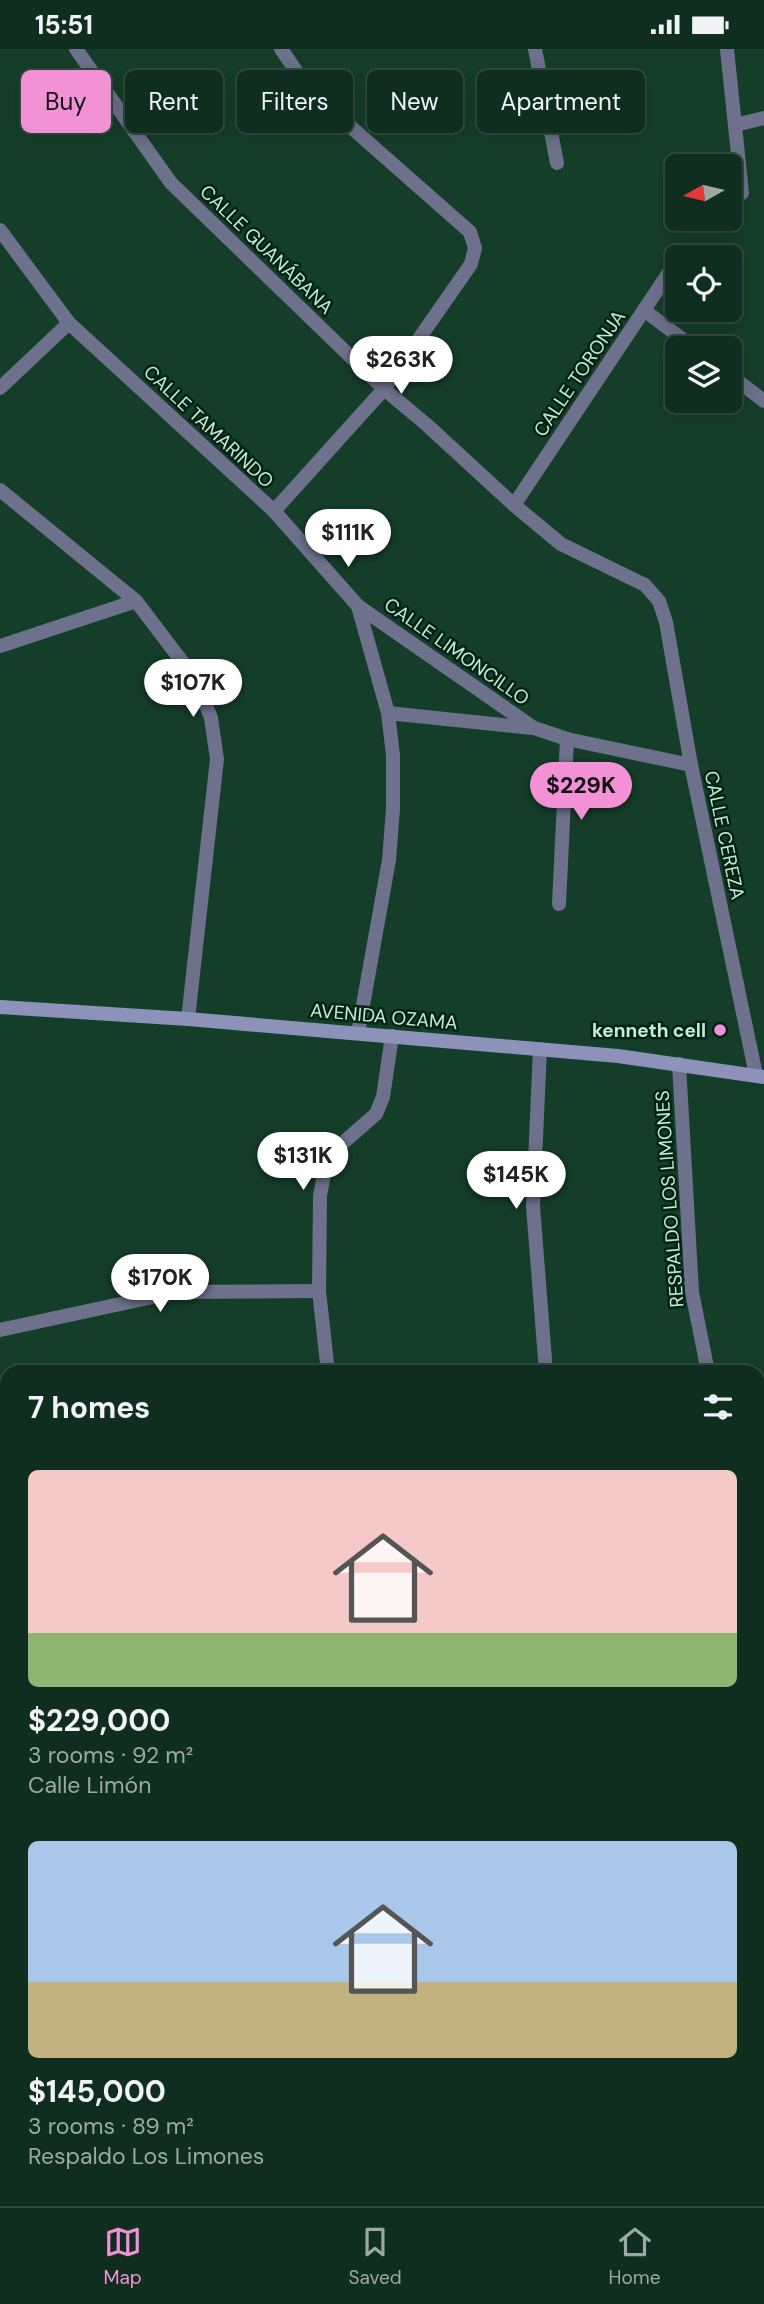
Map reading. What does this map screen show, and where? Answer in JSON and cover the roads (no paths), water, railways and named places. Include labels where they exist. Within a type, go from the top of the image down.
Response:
[{"type":"street","name":"CALLE GUANÁBANA","points":[[76,49],[171,183],[384,389],[561,544],[645,585],[659,601]]},
{"type":"street","points":[[274,511],[384,389],[471,264],[475,248],[470,232],[310,91],[281,49]]},
{"type":"street","points":[[535,49],[557,163]]},
{"type":"street","points":[[727,49],[738,154]]},
{"type":"street","points":[[735,125],[764,118]]},
{"type":"street","name":"CALLE TAMARINDO","points":[[0,230],[69,323],[274,511],[358,607],[388,713],[393,755],[389,860],[358,1033]]},
{"type":"street","name":"CALLE TORONJA","points":[[514,505],[665,279]]},
{"type":"street","points":[[644,310],[678,336]]},
{"type":"street","points":[[0,389],[69,323]]},
{"type":"street","points":[[742,384],[764,401]]},
{"type":"street","points":[[0,490],[136,601],[196,680],[211,718],[217,759],[188,1019]]},
{"type":"street","points":[[0,646],[136,601]]},
{"type":"street","name":"CALLE CEREZA","points":[[659,601],[666,622],[691,765],[760,1076]]},
{"type":"street","name":"CALLE LIMONCILLO","points":[[358,607],[534,728]]},
{"type":"street","name":"CALLE LIMONCILLO","points":[[388,713],[534,728],[567,739],[691,765]]},
{"type":"street","points":[[559,904],[567,739]]},
{"type":"street","name":"AVENIDA OZAMA","points":[[0,1007],[188,1019],[540,1049],[760,1076]]},
{"type":"street","points":[[327,1365],[319,1291],[320,1196],[326,1169],[337,1148],[376,1114],[383,1097],[392,1036]]},
{"type":"street","points":[[540,1049],[533,1206],[545,1365]]},
{"type":"street","name":"RESPALDO LOS LIMONES","points":[[679,1064],[692,1292],[707,1365]]},
{"type":"street","points":[[0,1330],[176,1292],[319,1291]]},
{"type":"place","name":"kenneth cell","points":[[720,1030]]}]
